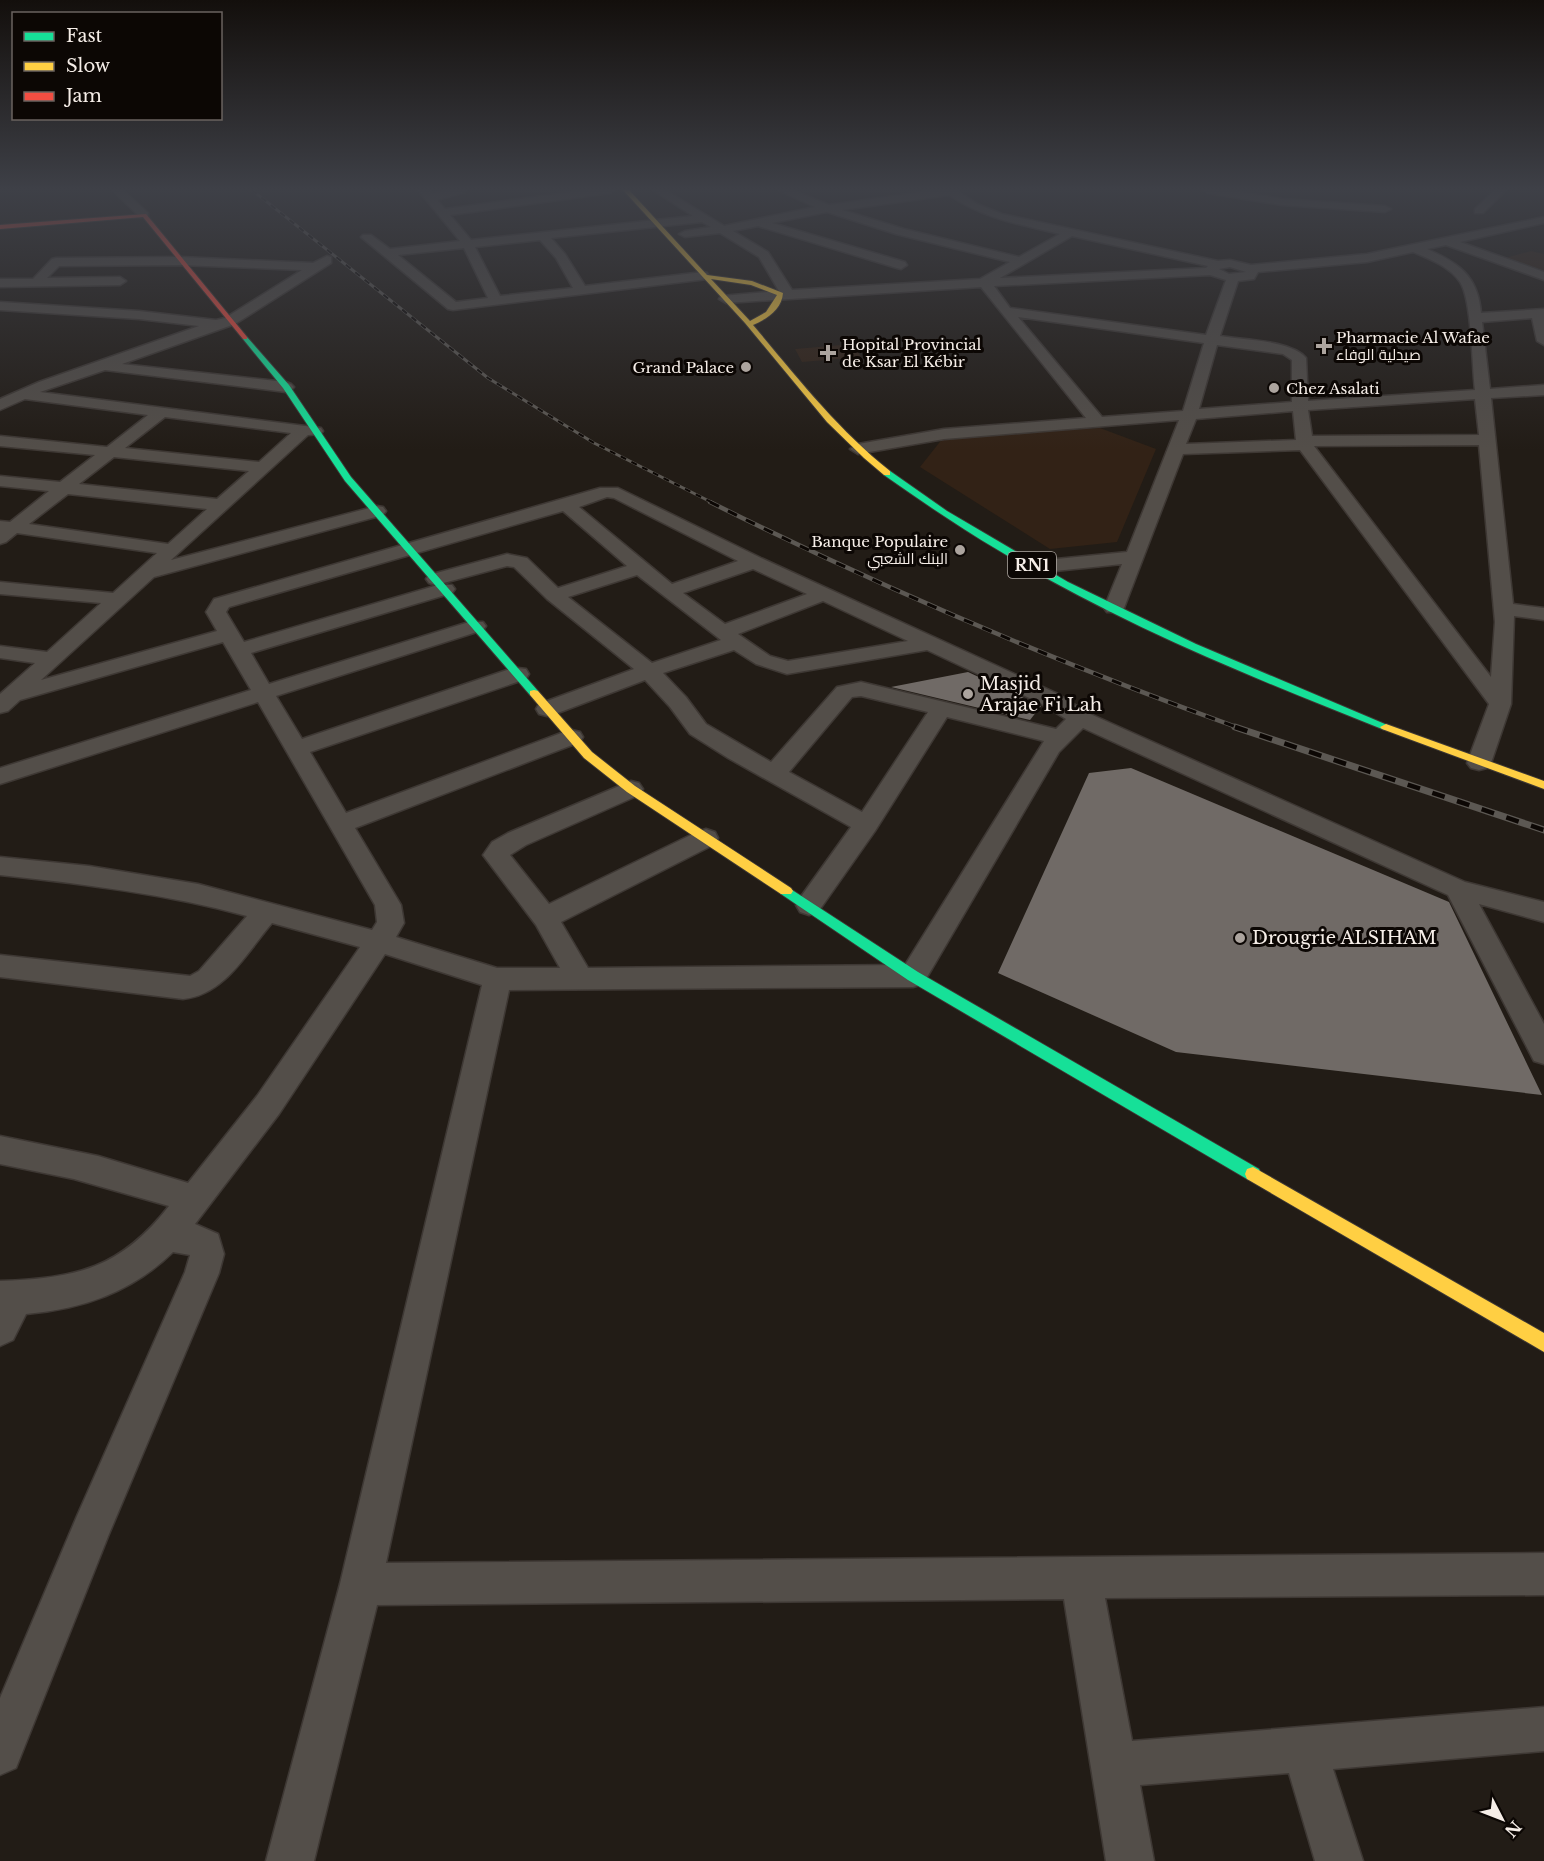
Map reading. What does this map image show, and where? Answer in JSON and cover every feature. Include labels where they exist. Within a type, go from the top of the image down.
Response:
[{"type":"street","points":[[36,283],[42,277]]},
{"type":"street","points":[[117,277],[139,315]]},
{"type":"street","points":[[192,277],[223,323],[286,387],[310,430],[348,479],[588,755],[631,789],[913,976],[1544,1343]]},
{"type":"street","points":[[0,405],[15,389],[44,385],[223,323],[300,277]]},
{"type":"street","points":[[415,277],[449,305],[458,307],[696,277]]},
{"type":"street","points":[[484,277],[496,301]]},
{"type":"street","points":[[572,277],[580,291]]},
{"type":"street","name":"RN1","points":[[704,277],[748,324],[801,392],[858,449],[913,491],[1036,567],[1171,636],[1290,689],[1479,763],[1544,785]]},
{"type":"street","points":[[708,277],[752,284],[784,294]]},
{"type":"street","points":[[775,277],[784,294]]},
{"type":"street","points":[[857,289],[878,277]]},
{"type":"street","points":[[984,282],[993,277]]},
{"type":"street","points":[[726,299],[1069,277]]},
{"type":"street","points":[[1114,608],[1189,416],[1233,278],[1243,277]]},
{"type":"street","points":[[1462,277],[1469,285],[1472,293],[1505,622],[1500,704],[1479,763]]},
{"type":"street","points":[[984,282],[1098,422]]},
{"type":"street","points":[[0,283],[125,289]]},
{"type":"street","points":[[748,324],[769,315],[784,294]]},
{"type":"street","points":[[0,306],[223,323]]},
{"type":"street","points":[[1006,311],[1279,348],[1294,354],[1299,358],[1300,406],[1305,443],[1500,704]]},
{"type":"street","points":[[1475,318],[1541,314],[1544,341]]},
{"type":"street","points":[[103,366],[286,387]]},
{"type":"street","points":[[15,389],[160,413],[310,430]]},
{"type":"street","points":[[858,449],[937,435],[1300,406],[1544,390]]},
{"type":"street","points":[[4,530],[111,452],[160,413]]},
{"type":"street","points":[[7,700],[262,467],[310,430]]},
{"type":"street","points":[[1176,449],[1305,443],[1486,440]]},
{"type":"street","points":[[0,441],[262,467]]},
{"type":"street","points":[[0,481],[220,505]]},
{"type":"street","points":[[0,1328],[8,1298],[70,1291],[105,1282],[132,1267],[149,1254],[195,1200],[268,1105],[391,923],[388,905],[216,612],[221,603],[228,599],[613,492],[754,562],[1048,698],[1080,718],[1458,890],[1544,912]]},
{"type":"street","points":[[566,505],[669,592],[774,666],[787,668],[931,643]]},
{"type":"street","points":[[146,573],[377,511]]},
{"type":"street","points":[[4,530],[172,550]]},
{"type":"street","points":[[1036,567],[1133,557]]},
{"type":"street","points":[[7,700],[235,642],[440,584],[507,560],[515,560],[524,565],[554,595],[649,671],[678,702],[698,729],[715,741],[866,825]]},
{"type":"street","points":[[669,592],[754,562]]},
{"type":"street","points":[[554,595],[639,568]]},
{"type":"street","points":[[0,588],[118,599]]},
{"type":"street","points":[[548,709],[649,671],[825,594]]},
{"type":"street","points":[[1503,609],[1544,614]]},
{"type":"street","points":[[0,776],[476,626]]},
{"type":"street","points":[[0,652],[53,659]]},
{"type":"street","points":[[297,748],[518,674]]},
{"type":"street","points":[[774,774],[845,692],[861,689],[1059,737]]},
{"type":"street","points":[[809,905],[866,825],[941,709]]},
{"type":"street","points":[[913,976],[1050,748],[1080,718]]},
{"type":"street","points":[[341,824],[572,737]]},
{"type":"street","points":[[580,978],[545,918],[496,855],[498,851],[517,839],[631,789]]},
{"type":"street","points":[[545,918],[706,838]]},
{"type":"street","points":[[0,866],[147,883],[198,893],[380,942],[497,979],[913,976]]},
{"type":"street","points":[[1458,890],[1544,1052]]},
{"type":"street","points":[[0,966],[183,988],[195,987],[209,979],[266,911]]},
{"type":"street","points":[[290,1861],[361,1584],[497,979]]},
{"type":"street","points":[[0,1150],[45,1157],[93,1169],[195,1200]]},
{"type":"street","points":[[0,1752],[202,1273],[207,1245],[201,1241],[167,1235]]},
{"type":"street","points":[[361,1584],[1544,1574]]},
{"type":"street","points":[[1081,1578],[1130,1861]]},
{"type":"street","points":[[1112,1765],[1544,1729]]},
{"type":"street","points":[[1304,1749],[1339,1861]]},
{"type":"shaded area","name":"Hopital Provincial de Ksar El Kébir","points":[[853,344],[861,357],[802,362],[795,349]]},
{"type":"shaded area","points":[[1100,428],[1156,449],[1117,542],[1050,549],[920,467],[943,438]]},
{"type":"building","name":"Masjid Arajae Fi Lah","points":[[968,672],[1041,706],[1030,720],[891,687]]},
{"type":"building","name":"Drougrie ALSIHAM","points":[[1131,768],[1449,902],[1542,1095],[1176,1052],[998,973],[1089,773]]},
{"type":"railway","points":[[361,277],[488,378],[594,443],[713,503]]},
{"type":"railway","points":[[710,502],[971,623],[1037,651],[1239,728]]},
{"type":"railway","points":[[1235,727],[1544,830]]},
{"type":"traffic: fast","points":[[245,338],[286,387],[348,479],[534,693]]},
{"type":"traffic: fast","points":[[887,473],[943,513],[1064,584],[1257,675],[1386,727]]},
{"type":"traffic: fast","points":[[786,891],[913,976],[1253,1174]]},
{"type":"traffic: slow","points":[[705,277],[747,322],[830,421],[866,457],[887,473]]},
{"type":"traffic: slow","points":[[709,277],[752,283],[781,294],[769,313],[748,324]]},
{"type":"traffic: slow","points":[[534,693],[588,755],[631,789],[786,891]]},
{"type":"traffic: slow","points":[[1386,727],[1544,785]]},
{"type":"traffic: slow","points":[[1253,1174],[1544,1343]]},
{"type":"traffic: jam","points":[[195,277],[245,338]]},
{"type":"place","name":"Pharmacie Al Wafae صيدلية الوفاء","points":[[1324,346]]},
{"type":"place","name":"Hopital Provincial de Ksar El Kébir","points":[[828,353]]},
{"type":"place","name":"Grand Palace","points":[[746,367]]},
{"type":"place","name":"Chez Asalati","points":[[1274,388]]},
{"type":"place","name":"Banque Populaire البنك الشعبي","points":[[960,550]]},
{"type":"place","name":"Masjid Arajae Fi Lah","points":[[968,694]]},
{"type":"place","name":"Drougrie ALSIHAM","points":[[1240,938]]}]
